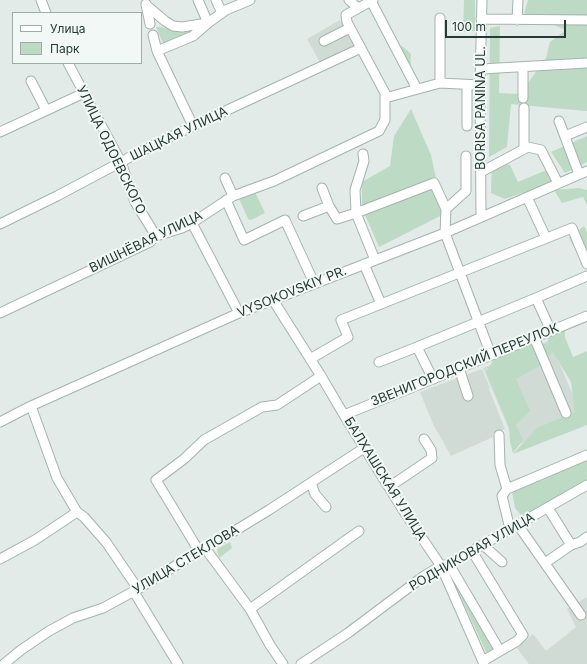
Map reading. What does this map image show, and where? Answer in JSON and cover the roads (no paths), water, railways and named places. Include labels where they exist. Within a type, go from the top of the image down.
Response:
[{"type":"street","points":[[41,0],[46,12]]},
{"type":"street","points":[[198,0],[208,23]]},
{"type":"street","points":[[216,0],[222,13]]},
{"type":"street","points":[[157,51],[193,36],[226,10],[250,0]]},
{"type":"street","points":[[349,0],[358,8]]},
{"type":"street","name":"BORISA PANINA UL.","points":[[481,217],[480,85],[482,0]]},
{"type":"street","points":[[517,20],[518,0]]},
{"type":"street","points":[[417,89],[372,1],[346,15],[347,22],[385,94],[385,98],[440,83],[480,85]]},
{"type":"street","points":[[145,3],[165,21],[173,26],[182,27],[208,23]]},
{"type":"street","points":[[145,3],[150,24]]},
{"type":"street","points":[[440,18],[440,83]]},
{"type":"street","points":[[481,19],[587,20]]},
{"type":"street","points":[[324,42],[350,28]]},
{"type":"street","points":[[153,35],[157,51],[193,126]]},
{"type":"street","name":"ШАЦКАЯ УЛИЦА","points":[[0,224],[57,196],[130,156],[361,48]]},
{"type":"street","points":[[481,69],[587,63]]},
{"type":"street","name":"УЛИЦА ОДОЕВСКОГО","points":[[69,64],[120,162],[135,202],[156,236]]},
{"type":"street","points":[[523,67],[524,149]]},
{"type":"street","points":[[31,80],[46,110]]},
{"type":"street","points":[[467,85],[467,126]]},
{"type":"street","points":[[0,132],[84,93]]},
{"type":"street","name":"ВИШНЁВАЯ УЛИЦА","points":[[0,313],[150,242],[156,236],[182,228],[192,223],[229,198],[274,181],[379,131],[385,120],[385,98]]},
{"type":"street","points":[[559,121],[583,172]]},
{"type":"street","points":[[565,136],[587,127]]},
{"type":"street","points":[[481,172],[528,147],[541,150],[558,183]]},
{"type":"street","points":[[363,154],[364,161],[355,190],[356,213],[375,260]]},
{"type":"street","points":[[446,208],[466,191],[466,156]]},
{"type":"street","name":"VYSOKOVSKIY PR.","points":[[0,422],[31,406],[239,313],[445,233],[583,172]]},
{"type":"street","points":[[224,178],[229,198],[244,240],[285,220],[314,284]]},
{"type":"street","points":[[322,188],[329,206],[337,219],[434,183],[446,208],[445,233],[491,355]]},
{"type":"street","points":[[528,197],[546,238]]},
{"type":"street","points":[[303,216],[329,206]]},
{"type":"street","points":[[192,223],[239,313]]},
{"type":"street","points":[[310,359],[348,337],[341,320],[572,228],[585,252],[587,264]]},
{"type":"street","points":[[364,264],[381,304]]},
{"type":"street","points":[[379,362],[587,276]]},
{"type":"street","points":[[536,298],[551,331]]},
{"type":"street","name":"БАЛХАШСКАЯ УЛИЦА","points":[[273,300],[405,513],[445,565],[483,662]]},
{"type":"street","name":"ЗВЕНИГОРОДСКИЙ ПЕРЕУЛОК","points":[[344,415],[587,316]]},
{"type":"street","points":[[534,337],[566,413]]},
{"type":"street","points":[[417,347],[433,379]]},
{"type":"street","points":[[459,368],[468,396]]},
{"type":"street","points":[[283,664],[270,645],[250,609],[202,550],[156,480],[184,459],[204,440],[262,407],[277,405],[321,376]]},
{"type":"street","points":[[31,406],[57,478],[77,512],[84,517],[106,542],[136,590],[178,664]]},
{"type":"street","points":[[499,435],[500,465],[507,489]]},
{"type":"street","points":[[389,488],[432,458],[431,450],[424,439]]},
{"type":"street","name":"УЛИЦА СТЕКЛОВА","points":[[4,664],[21,650],[49,631],[73,618],[103,608],[228,536],[364,448]]},
{"type":"street","points":[[580,615],[545,563],[514,527],[502,496],[507,489],[587,455]]},
{"type":"street","points":[[311,483],[315,494],[326,507]]},
{"type":"street","name":"РОДНИКОВАЯ УЛИЦА","points":[[301,664],[348,633],[424,576],[483,545],[587,485]]},
{"type":"street","points":[[548,508],[571,545]]},
{"type":"street","points":[[0,559],[35,540],[77,512]]},
{"type":"street","points":[[250,609],[359,531]]},
{"type":"street","points":[[545,563],[571,545],[580,542],[587,537]]},
{"type":"street","points":[[483,545],[502,562]]},
{"type":"street","points":[[472,551],[523,635],[517,641],[483,662]]},
{"type":"street","points":[[445,565],[500,651]]}]
